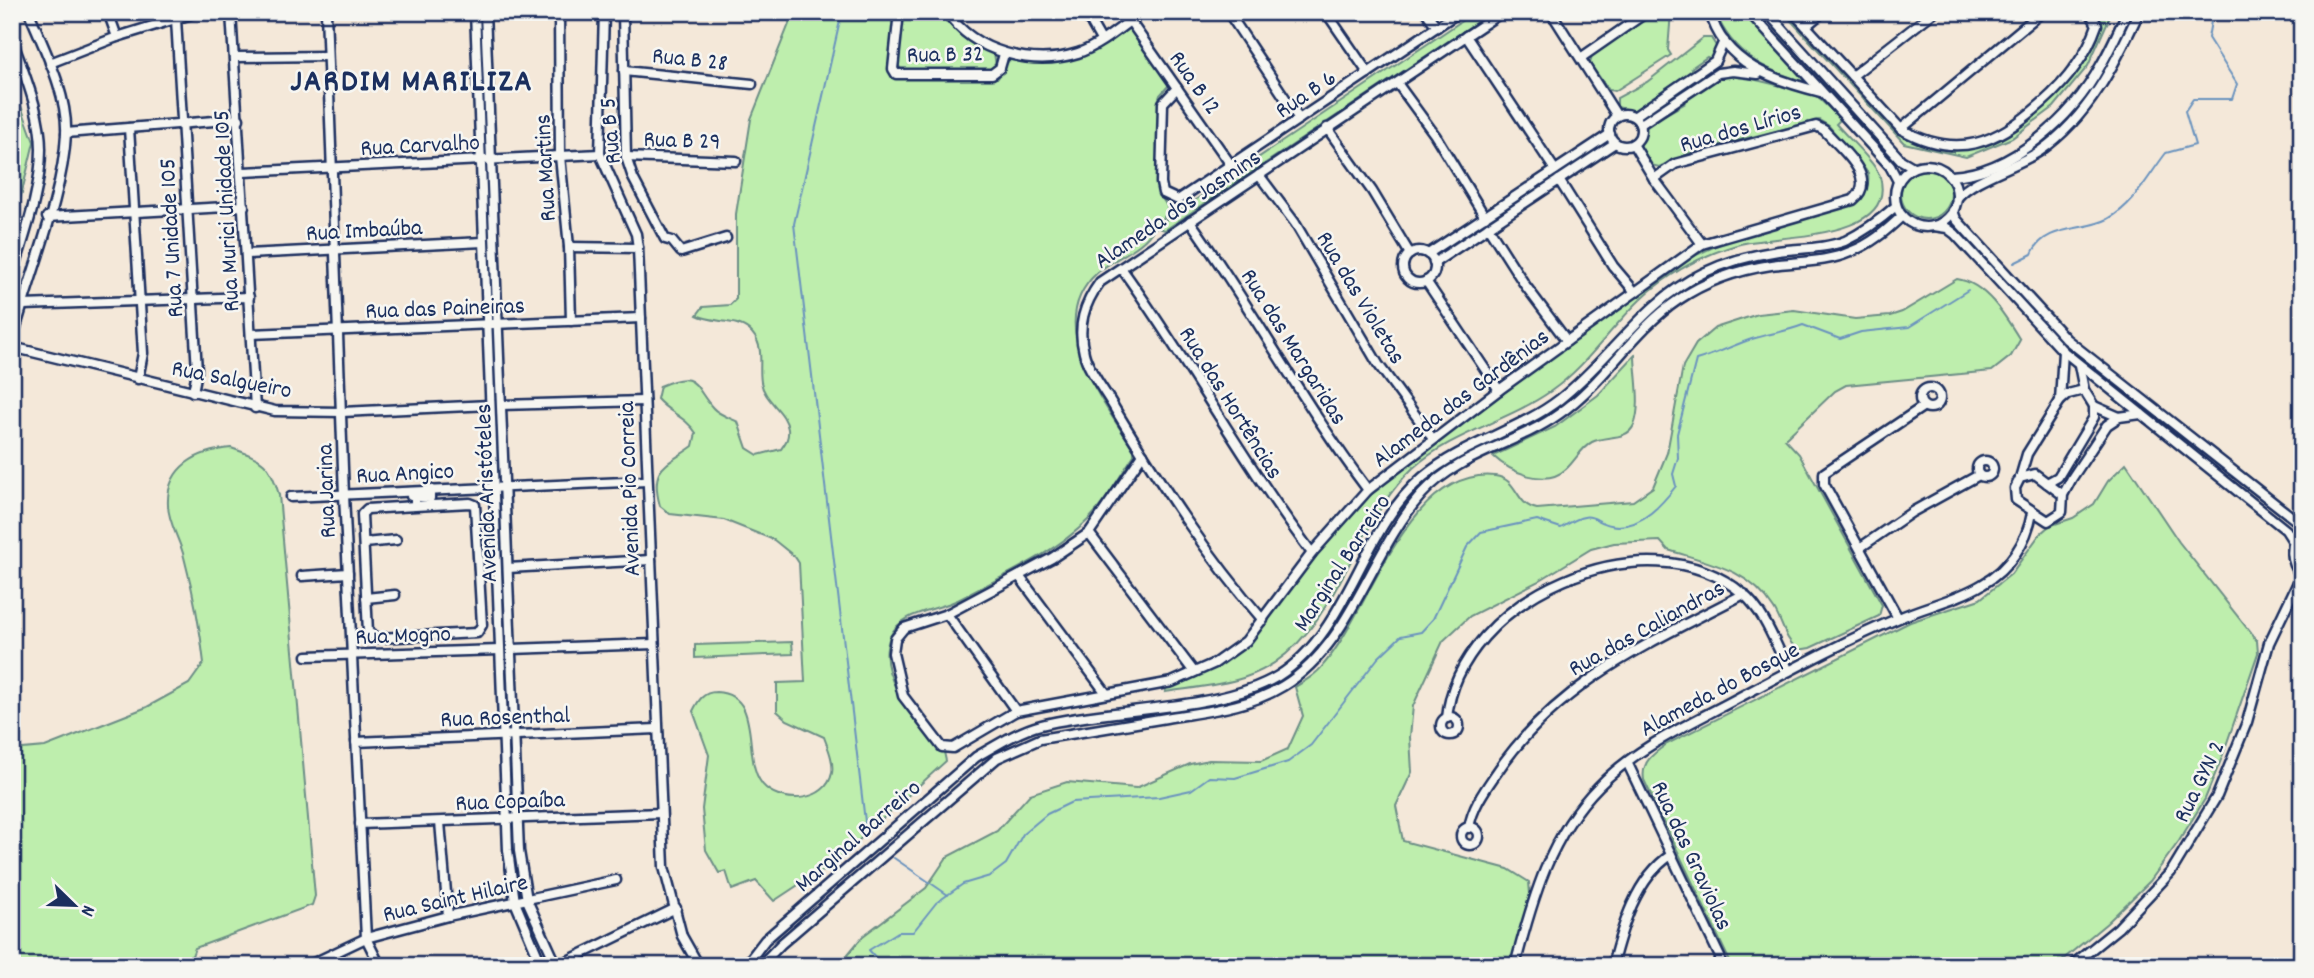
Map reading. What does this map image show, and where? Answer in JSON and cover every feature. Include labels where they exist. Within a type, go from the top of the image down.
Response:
[{"type":"street","points":[[12,344],[14,328],[47,217],[66,133],[63,107],[50,63],[29,12]]},
{"type":"street","points":[[108,12],[117,37]]},
{"type":"street","points":[[50,63],[170,17],[198,12]]},
{"type":"street","name":"Rua Murici Unidade 105","points":[[231,12],[243,172],[255,408]]},
{"type":"street","name":"Rua Jarina","points":[[326,12],[344,495],[366,938],[380,966]]},
{"type":"street","name":"Avenida Aristóteles","points":[[475,12],[506,820],[515,902],[542,966]]},
{"type":"street","name":"Avenida Aristóteles","points":[[485,12],[518,819],[527,900],[557,966]]},
{"type":"street","name":"Rua Martins","points":[[559,12],[560,156],[569,247],[571,321]]},
{"type":"street","name":"Avenida Pio Correia","points":[[604,12],[600,153],[636,234],[638,248],[664,867],[681,936],[699,966]]},
{"type":"street","name":"Rua B 5","points":[[623,12],[626,157],[633,178],[665,239],[672,241],[681,252],[726,238]]},
{"type":"street","name":"Rua B 32","points":[[899,12],[893,69],[896,74],[992,74],[1000,68],[1004,54]]},
{"type":"street","points":[[947,12],[978,41],[1004,54],[1044,59],[1080,53],[1142,12]]},
{"type":"street","points":[[1085,12],[1101,40]]},
{"type":"street","points":[[1228,12],[1299,119]]},
{"type":"street","points":[[1326,12],[1368,73]]},
{"type":"street","points":[[1426,12],[1437,27]]},
{"type":"street","name":"Rua B 6","points":[[1177,88],[1163,103],[1161,183],[1163,193],[1170,199],[1178,200],[1459,12]]},
{"type":"street","name":"Alameda dos Jasmins","points":[[1263,620],[1222,573],[1143,454],[1084,355],[1082,317],[1089,298],[1100,282],[1502,12]]},
{"type":"street","points":[[1551,12],[1617,116]]},
{"type":"street","points":[[1582,57],[1647,12]]},
{"type":"street","points":[[1710,12],[1724,41],[1763,75]]},
{"type":"street","points":[[1749,12],[1890,166],[1898,181],[1896,206],[1902,216],[1917,226],[1947,228],[1955,234],[2063,351],[2286,530],[2293,541]]},
{"type":"street","points":[[1767,12],[1901,160],[1913,167]]},
{"type":"street","points":[[1793,12],[1901,129],[1920,140],[1967,145],[1993,139],[2014,127],[2063,84],[2078,65],[2097,25],[2090,12]]},
{"type":"street","points":[[1806,26],[1824,12]]},
{"type":"street","points":[[1852,76],[1934,12]]},
{"type":"street","points":[[1901,129],[2042,12]]},
{"type":"street","points":[[1898,181],[1913,167],[1931,164],[1951,176],[1971,173],[2012,156],[2043,134],[2081,96],[2101,66],[2127,12]]},
{"type":"street","points":[[1934,226],[1953,211],[1957,198],[1968,187],[2006,171],[2041,150],[2087,107],[2103,83],[2139,12]]},
{"type":"street","name":"Rua 7 Unidade 105","points":[[170,17],[182,122],[188,209],[197,371],[193,392]]},
{"type":"street","name":"Rua B 12","points":[[1130,21],[1231,165]]},
{"type":"street","points":[[1466,36],[1555,170]]},
{"type":"street","points":[[12,39],[34,103],[41,148],[39,176],[12,277]]},
{"type":"street","points":[[1635,116],[1671,98],[1701,78],[1715,61],[1724,41]]},
{"type":"street","points":[[235,57],[327,56]]},
{"type":"street","name":"Rua B 28","points":[[624,71],[752,84]]},
{"type":"street","points":[[1701,78],[1726,71],[1763,75],[1822,93]]},
{"type":"street","points":[[1397,83],[1435,135],[1485,217]]},
{"type":"street","points":[[1641,124],[1671,98]]},
{"type":"street","points":[[1626,113],[1635,116],[1641,124],[1640,135],[1633,144],[1624,146],[1615,143],[1610,134],[1610,124],[1617,116],[1626,113]]},
{"type":"street","points":[[66,133],[239,119]]},
{"type":"street","name":"Rua dos Lírios","points":[[1654,179],[1675,164],[1816,126],[1824,130],[1862,174]]},
{"type":"street","points":[[129,128],[143,353],[138,379]]},
{"type":"street","points":[[1327,128],[1373,191],[1410,254]]},
{"type":"street","points":[[1428,254],[1610,134]]},
{"type":"street","points":[[1434,262],[1615,143]]},
{"type":"street","points":[[1633,144],[1654,179],[1702,244]]},
{"type":"street","name":"Rua Carvalho","points":[[243,172],[600,153]]},
{"type":"street","name":"Rua B 29","points":[[626,157],[736,161]]},
{"type":"street","name":"Alameda das Gardênias","points":[[947,614],[904,628],[895,639],[893,653],[903,696],[942,747],[953,748],[993,722],[1016,712],[1172,682],[1214,663],[1246,641],[1312,553],[1368,490],[1433,439],[1702,244],[1853,200],[1861,194],[1864,184],[1862,174]]},
{"type":"street","name":"Rua das Violetas","points":[[1259,176],[1295,223],[1378,364],[1433,439]]},
{"type":"street","points":[[1951,176],[1957,198]]},
{"type":"street","points":[[1559,180],[1614,266],[1635,292]]},
{"type":"street","points":[[47,217],[244,206]]},
{"type":"street","name":"Marginal Barreiro","points":[[745,966],[765,940],[976,757],[1004,740],[1042,725],[1220,696],[1278,675],[1316,641],[1392,512],[1422,477],[1463,450],[1558,401],[1604,360],[1635,323],[1675,288],[1715,267],[1749,257],[1843,242],[1877,222],[1896,206]]},
{"type":"street","points":[[1953,211],[1956,219],[2066,339],[2302,527],[2293,541],[2292,560],[2301,576]]},
{"type":"street","name":"Marginal Barreiro","points":[[760,966],[781,944],[997,758],[1021,745],[1040,739],[1233,707],[1284,685],[1313,662],[1335,635],[1395,528],[1424,492],[1462,462],[1559,414],[1602,377],[1634,338],[1678,300],[1723,276],[1771,265],[1824,260],[1850,253],[1878,238],[1902,216]]},
{"type":"street","name":"Rua das Margaridas","points":[[1191,221],[1240,292],[1313,415],[1368,490]]},
{"type":"street","points":[[1489,227],[1525,285],[1567,341]]},
{"type":"street","name":"Rua Imbaúba","points":[[247,254],[484,242]]},
{"type":"street","points":[[569,247],[638,248]]},
{"type":"street","points":[[1419,251],[1428,254],[1434,262],[1433,273],[1426,281],[1417,284],[1405,276],[1402,266],[1410,254],[1419,251]]},
{"type":"street","name":"Rua das Hortências","points":[[1122,269],[1162,324],[1266,492],[1312,553]]},
{"type":"street","points":[[1426,281],[1499,390]]},
{"type":"street","points":[[23,305],[249,297]]},
{"type":"street","name":"Rua das Paineiras","points":[[251,334],[641,318]]},
{"type":"street","name":"Rua Salgueiro","points":[[12,344],[255,408],[342,412],[490,405]]},
{"type":"street","points":[[2060,401],[2063,351]]},
{"type":"street","points":[[2047,483],[2058,477],[2094,417],[2094,406],[2084,390],[2079,365]]},
{"type":"street","points":[[2084,390],[2068,394],[2060,401],[2027,454],[2015,488],[2016,500],[2032,513],[2042,519],[2055,519],[2062,512],[2063,495],[2107,425],[2119,416]]},
{"type":"street","points":[[501,405],[644,401]]},
{"type":"street","points":[[1898,618],[1824,484],[1824,473],[1924,406]]},
{"type":"street","points":[[2094,406],[2119,416],[2141,414]]},
{"type":"street","points":[[2084,437],[2095,443]]},
{"type":"street","points":[[1016,712],[947,614],[1018,576],[1089,533],[1143,454]]},
{"type":"street","points":[[2027,454],[2035,474],[2063,495]]},
{"type":"street","points":[[2020,478],[2035,474]]},
{"type":"street","points":[[1861,547],[1922,506],[1979,475]]},
{"type":"street","name":"Rua Angico","points":[[291,497],[402,491],[430,498],[493,486],[648,481]]},
{"type":"street","points":[[402,491],[415,503]]},
{"type":"street","points":[[430,498],[475,505],[481,630],[477,633],[372,637],[368,632],[364,510],[415,503],[430,498]]},
{"type":"street","name":"Alameda do Bosque","points":[[2029,531],[2032,513]]},
{"type":"street","name":"Alameda do Bosque","points":[[1515,966],[1537,888],[1552,851],[1576,812],[1600,785],[1627,762],[1646,747],[1789,671],[1898,618],[1984,584],[2004,568],[2029,531],[2042,519]]},
{"type":"street","points":[[1089,533],[1194,672]]},
{"type":"street","points":[[363,543],[396,540]]},
{"type":"street","points":[[508,568],[650,560]]},
{"type":"street","points":[[1447,718],[1448,700],[1461,669],[1483,638],[1511,612],[1573,576],[1606,565],[1630,562],[1677,565],[1705,572],[1744,594],[1756,607],[1789,671]]},
{"type":"street","points":[[302,576],[348,573]]},
{"type":"street","points":[[1018,576],[1107,693]]},
{"type":"street","name":"Rua GYN 2","points":[[2071,966],[2118,928],[2171,872],[2217,796],[2247,722],[2269,643],[2301,576]]},
{"type":"street","name":"Rua das Caliandras","points":[[1469,828],[1471,816],[1500,767],[1518,742],[1557,702],[1591,676],[1744,594]]},
{"type":"street","points":[[366,598],[395,595]]},
{"type":"street","points":[[511,649],[654,644]]},
{"type":"street","name":"Rua Mogno","points":[[307,656],[500,650]]},
{"type":"street","name":"Rua Rosenthal","points":[[356,742],[657,729]]},
{"type":"street","name":"Rua das Graviolas","points":[[1627,762],[1720,957],[1720,966]]},
{"type":"street","name":"Rua Copaíba","points":[[360,824],[661,813]]},
{"type":"street","points":[[440,822],[447,916]]},
{"type":"street","points":[[1612,966],[1631,908],[1658,863],[1671,855]]},
{"type":"street","name":"Rua Saint Hilaire","points":[[307,966],[366,938],[447,916],[616,880]]},
{"type":"street","points":[[557,966],[676,908]]},
{"type":"green space","points":[[791,12],[895,12],[889,71],[898,79],[998,78],[1009,60],[1058,59],[1082,51],[1126,28],[1131,30],[1169,85],[1160,95],[1158,102],[1158,192],[1168,212],[1158,225],[1475,12],[1492,12],[1165,230],[1155,227],[1143,242],[1097,273],[1081,293],[1075,316],[1076,339],[1094,387],[1134,450],[1134,455],[1095,513],[1060,543],[962,598],[912,616],[895,628],[887,652],[888,668],[894,684],[913,714],[944,752],[946,761],[825,871],[818,872],[774,901],[756,881],[732,890],[726,871],[719,873],[706,850],[702,809],[709,755],[693,711],[702,698],[711,692],[732,696],[741,705],[747,717],[758,777],[766,788],[774,793],[794,798],[804,797],[822,790],[828,783],[832,764],[824,737],[787,720],[777,711],[777,683],[805,682],[799,563],[774,540],[724,520],[670,514],[660,506],[657,493],[658,475],[668,463],[693,446],[696,433],[657,399],[660,386],[672,381],[688,380],[693,382],[715,410],[738,422],[747,448],[758,455],[781,449],[787,440],[786,423],[763,389],[758,342],[754,336],[738,324],[697,315],[703,307],[730,305],[736,299],[736,214],[751,119],[789,24]]},
{"type":"green space","points":[[903,12],[942,12],[951,23],[994,53],[996,65],[991,70],[901,69],[898,65]]},
{"type":"green space","points":[[1652,12],[1671,12],[1668,50],[1671,55],[1615,91],[1609,90],[1590,64],[1592,54]]},
{"type":"green space","points":[[1715,12],[1744,12],[1809,83],[1765,67],[1741,51],[1722,27]]},
{"type":"green space","points":[[1783,12],[1790,12],[1904,135],[1925,144],[1960,148],[1993,142],[2024,122],[2045,104],[2065,85],[2095,44],[2099,26],[2094,12],[2112,12],[2088,66],[2054,107],[2012,138],[1966,157],[1904,143]]},
{"type":"green space","points":[[1703,38],[1711,38],[1718,49],[1712,59],[1707,57],[1691,68],[1695,70],[1635,111],[1617,107],[1617,98],[1647,82]]},
{"type":"green space","points":[[1736,75],[1814,94],[1841,119],[1836,124],[1867,158],[1880,177],[1881,198],[1870,213],[1853,224],[1829,231],[1740,244],[1705,257],[1671,275],[1638,302],[1578,368],[1551,391],[1445,445],[1413,468],[1397,485],[1378,513],[1315,622],[1284,656],[1265,669],[1243,678],[1165,692],[1166,688],[1217,665],[1254,637],[1324,543],[1361,501],[1383,482],[1675,267],[1739,236],[1853,204],[1861,198],[1866,191],[1868,173],[1829,126],[1819,120],[1692,152],[1659,167],[1651,165],[1639,143],[1645,126],[1684,104],[1681,102],[1714,80]]},
{"type":"green space","points":[[12,81],[34,142],[12,233]]},
{"type":"green space","points":[[1609,139],[1610,142],[1433,255]]},
{"type":"green space","points":[[1926,169],[1944,176],[1951,194],[1944,212],[1926,219],[1908,212],[1901,194],[1908,176]]},
{"type":"green space","points":[[1957,279],[1977,287],[2002,312],[2020,340],[2011,356],[1992,371],[1846,385],[1835,391],[1785,439],[1799,454],[1882,605],[1879,616],[1810,648],[1798,650],[1764,596],[1741,576],[1668,550],[1660,541],[1614,543],[1591,549],[1537,582],[1470,616],[1443,641],[1413,706],[1410,737],[1412,772],[1396,806],[1403,841],[1508,869],[1529,882],[1530,894],[1511,966],[838,966],[863,936],[926,888],[947,857],[997,831],[1030,794],[1067,782],[1136,788],[1190,764],[1209,760],[1261,761],[1288,749],[1303,716],[1295,687],[1324,664],[1341,640],[1394,546],[1415,517],[1438,494],[1464,479],[1495,476],[1503,478],[1513,486],[1524,502],[1537,509],[1633,501],[1653,487],[1667,453],[1683,366],[1696,344],[1715,328],[1758,314],[1794,310],[1855,319],[1890,316],[1902,312]]},
{"type":"green space","points":[[1635,355],[1638,409],[1631,430],[1621,436],[1592,442],[1566,469],[1549,477],[1528,476],[1493,456],[1555,427],[1598,395]]},
{"type":"green space","points":[[231,448],[264,463],[272,475],[279,495],[315,896],[312,905],[195,948],[188,966],[12,966],[12,750],[45,747],[147,707],[189,684],[204,663],[190,583],[169,511],[169,491],[172,480],[186,463],[207,453]]},
{"type":"green space","points":[[2126,463],[2179,542],[2257,641],[2258,653],[2205,799],[2150,881],[2107,923],[2055,966],[1732,966],[1644,780],[1644,768],[1649,759],[1667,744],[1910,622],[1980,599],[2011,574],[2049,526],[2073,518],[2094,504],[2108,481]]},
{"type":"green space","points":[[792,642],[793,654],[695,658],[695,645]]},
{"type":"waterway","points":[[842,12],[794,224],[866,830]]},
{"type":"waterway","points":[[2014,263],[2032,254],[2038,244],[2055,233],[2098,223],[2118,213],[2133,198],[2166,153],[2195,145],[2185,111],[2193,99],[2232,99],[2237,84],[2208,38],[2215,12]]},
{"type":"waterway","points":[[892,966],[893,963],[876,958],[869,950],[898,932],[913,932],[936,903],[963,884],[990,876],[1006,864],[1023,834],[1047,814],[1072,802],[1159,797],[1191,790],[1209,777],[1235,778],[1288,762],[1311,745],[1378,658],[1401,636],[1421,632],[1433,619],[1467,547],[1481,532],[1537,520],[1561,528],[1582,517],[1593,518],[1609,525],[1627,525],[1651,513],[1676,486],[1673,474],[1678,458],[1677,434],[1696,360],[1749,340],[1803,325],[1840,339],[1861,332],[1909,327],[1968,290]]},
{"type":"waterway","points":[[894,858],[948,895]]},
{"type":"district","name":"JARDIM MARILIZA","points":[[412,79]]}]
